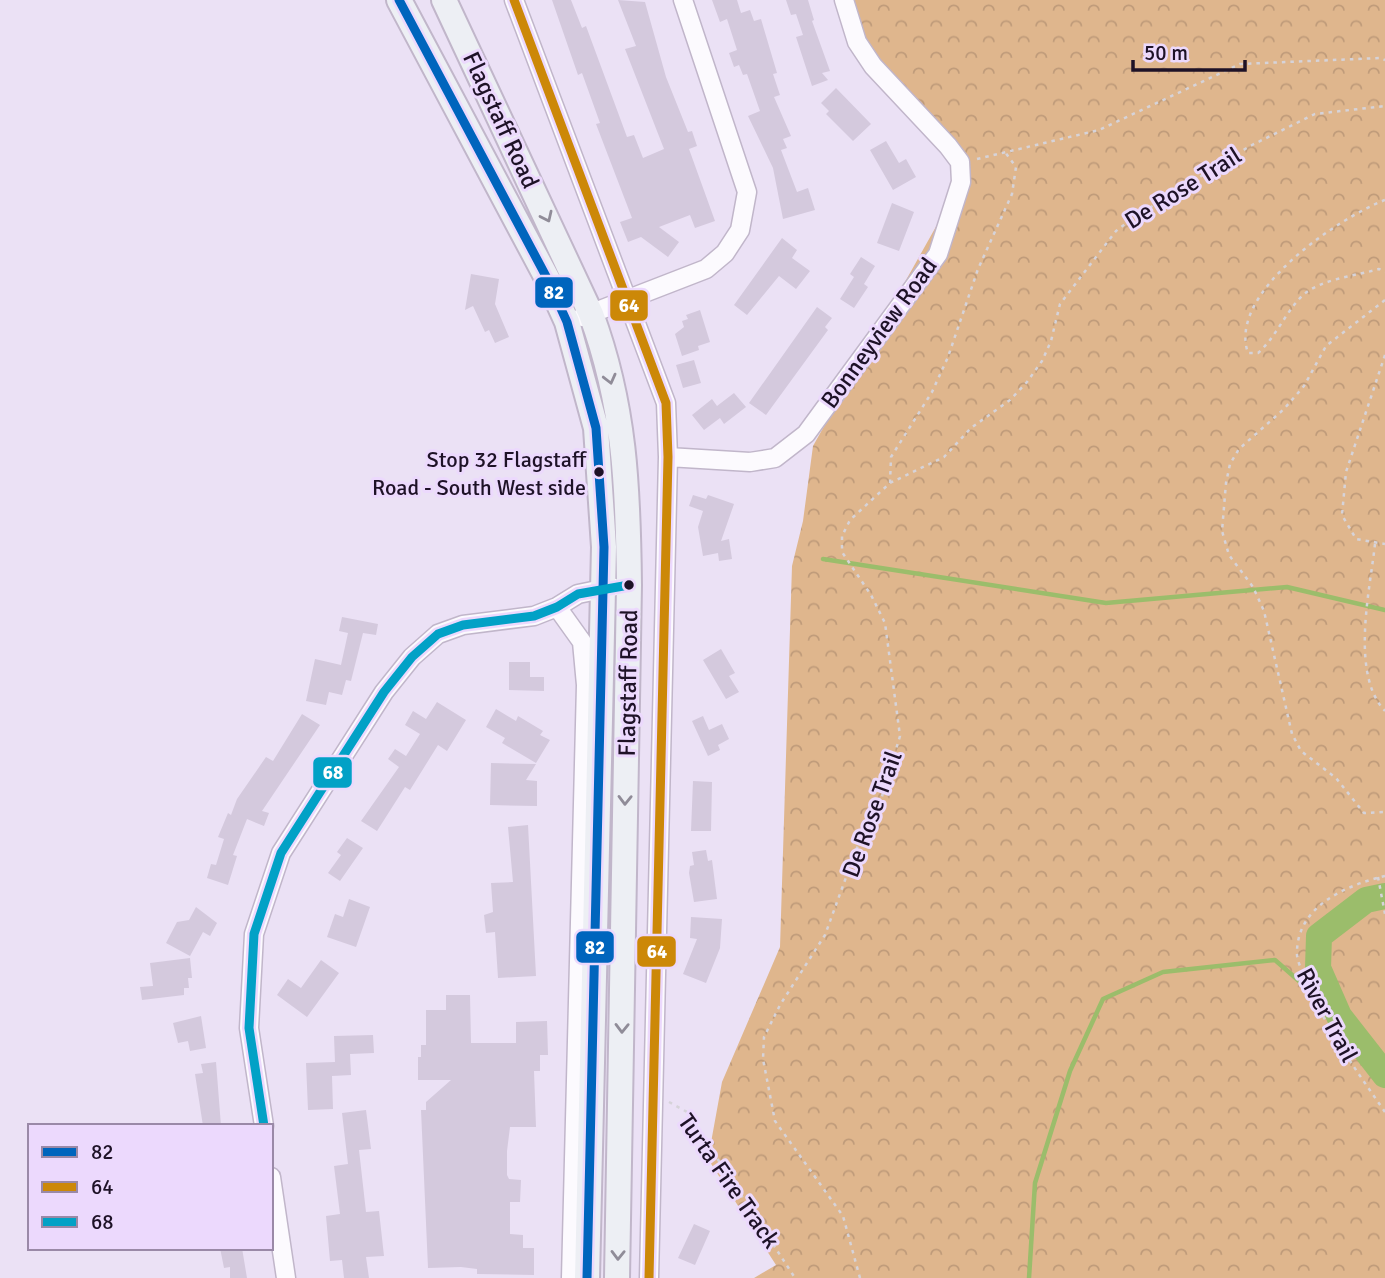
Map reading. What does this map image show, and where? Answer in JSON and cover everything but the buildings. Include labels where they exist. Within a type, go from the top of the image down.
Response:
[{"type":"main road","name":"Flagstaff Road","points":[[399,0],[548,280],[567,322],[596,428],[604,547],[587,1278]]},
{"type":"main road","name":"Flagstaff Road","points":[[444,0],[590,314],[602,345],[622,430],[628,499],[629,585],[617,1278]]},
{"type":"street","points":[[514,0],[666,403],[668,457],[649,1278]]},
{"type":"street","points":[[567,322],[706,269],[725,253],[740,230],[747,192],[683,0]]},
{"type":"street","points":[[844,0],[857,41],[873,66],[960,162]]},
{"type":"street","name":"Bonneyview Road","points":[[668,457],[750,462],[775,458],[806,434],[938,254],[961,182],[960,162]]},
{"type":"street","points":[[264,1124],[249,1028],[254,934],[281,853],[384,692],[420,649],[438,634],[463,625],[507,621],[557,607],[578,594],[629,585]]},
{"type":"street","points":[[557,607],[582,642],[586,685],[571,1278]]},
{"type":"street","points":[[273,1190],[286,1278]]},
{"type":"path","points":[[960,162],[1099,130],[1240,64],[1380,58],[1385,60]]},
{"type":"path","name":"De Rose Trail","points":[[860,1278],[843,1216],[775,1121],[763,1059],[764,1037],[830,922],[856,850],[880,803],[900,736],[885,623],[871,595],[842,552],[842,536],[850,520],[890,483],[944,457],[971,428],[1010,400],[1027,382],[1051,341],[1060,304],[1116,231],[1250,146],[1315,114],[1385,106]]},
{"type":"path","points":[[890,483],[891,457],[938,380],[978,269],[1012,194],[1016,167],[1005,152]]},
{"type":"path","points":[[1385,200],[1367,207],[1291,260],[1270,279],[1255,301],[1246,324],[1244,341],[1248,353],[1258,353],[1272,341],[1302,296],[1320,285],[1379,269],[1385,272]]},
{"type":"path","points":[[1385,300],[1326,346],[1304,386],[1284,409],[1240,449],[1230,464],[1222,531],[1229,555],[1254,587],[1264,611],[1292,734],[1301,751],[1336,778],[1364,813],[1385,812]]},
{"type":"path","points":[[1385,355],[1346,472],[1342,515],[1356,539],[1385,544]]},
{"type":"path","points":[[1375,544],[1365,649],[1370,685],[1385,711]]},
{"type":"path","name":"River Trail","points":[[1385,876],[1353,884],[1326,899],[1302,928],[1296,956],[1312,996],[1335,1038],[1385,1112]]},
{"type":"path","points":[[1378,877],[1385,914]]},
{"type":"path","name":"Turta Fire Track","points":[[654,1094],[687,1112],[795,1278]]},
{"type":"green space","points":[[844,0],[1385,0],[1385,1278],[754,1278],[776,1265],[708,1159],[722,1082],[780,947],[792,566],[803,521],[813,446],[961,182],[960,162],[857,42]]},
{"type":"waterway","points":[[823,559],[1106,603],[1287,587],[1385,610]]},
{"type":"waterway","points":[[1385,896],[1366,900],[1319,936],[1318,968],[1339,1016],[1385,1075]]},
{"type":"waterway","points":[[1029,1278],[1035,1183],[1070,1071],[1103,999],[1163,972],[1275,960],[1339,1016]]},
{"type":"transit line","name":"82","points":[[399,0],[548,280],[567,322],[596,428],[604,547],[587,1278]]},
{"type":"transit line","name":"64","points":[[514,0],[666,403],[668,457],[649,1278]]},
{"type":"transit line","name":"68","points":[[264,1124],[249,1028],[254,934],[281,853],[384,692],[412,657],[438,634],[463,625],[534,616],[557,607],[578,594],[629,585]]},
{"type":"place","name":"Stop 32 Flagstaff Road - South West side","points":[[599,472]]}]
